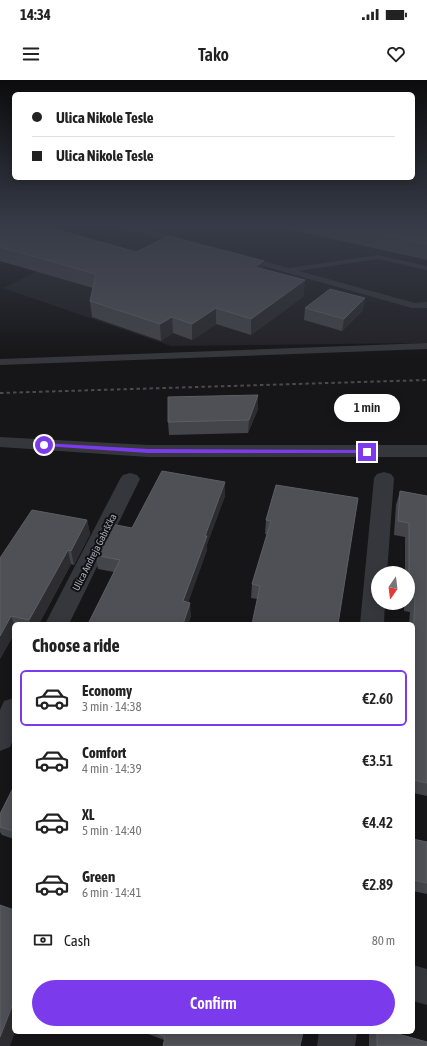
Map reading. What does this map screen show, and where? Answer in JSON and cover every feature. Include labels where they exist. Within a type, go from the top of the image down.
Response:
[{"type":"street","points":[[0,442],[148,451],[427,451]]},
{"type":"street","points":[[372,622],[384,478]]},
{"type":"street","name":"Ulica Andreja Gabrščka","points":[[58,622],[130,479]]},
{"type":"street","points":[[0,738],[12,714]]},
{"type":"street","points":[[415,984],[427,987]]},
{"type":"street","points":[[336,1046],[338,1034]]},
{"type":"lane","points":[[285,270],[415,306],[427,305]]},
{"type":"lane","points":[[0,362],[427,346]]},
{"type":"shaded area","points":[[40,270],[427,270],[427,343],[171,346],[3,288]]},
{"type":"building","points":[[82,270],[267,270],[305,280],[251,319],[216,308],[192,324],[172,317],[160,324],[90,301],[96,274]]},
{"type":"building","points":[[330,289],[365,298],[344,319],[305,308]]},
{"type":"building","points":[[258,395],[249,420],[168,422],[168,397]]},
{"type":"building","points":[[162,471],[225,482],[183,601],[190,603],[184,622],[89,622],[120,560],[95,555],[111,524],[132,528]]},
{"type":"building","points":[[276,485],[358,498],[338,622],[252,622],[260,586],[252,584],[271,521],[266,520]]},
{"type":"building","points":[[400,491],[427,496],[427,783],[415,780],[415,566],[409,566],[409,523],[398,521]]},
{"type":"building","points":[[32,510],[87,520],[71,551],[68,550],[29,620],[11,616],[0,636],[0,558]]},
{"type":"building","points":[[12,790],[12,830],[0,827],[0,814]]},
{"type":"building","points":[[415,839],[427,842],[427,883],[415,880]]},
{"type":"building","points":[[0,905],[12,909],[12,1006],[0,1037]]},
{"type":"building","points":[[158,1034],[303,1034],[300,1046],[163,1046],[165,1037]]},
{"type":"building","points":[[377,1034],[398,1034],[427,1042],[427,1046],[377,1046]]},
{"type":"railway","points":[[0,393],[427,380]]},
{"type":"route","points":[[44,445],[148,451],[367,452]]}]
